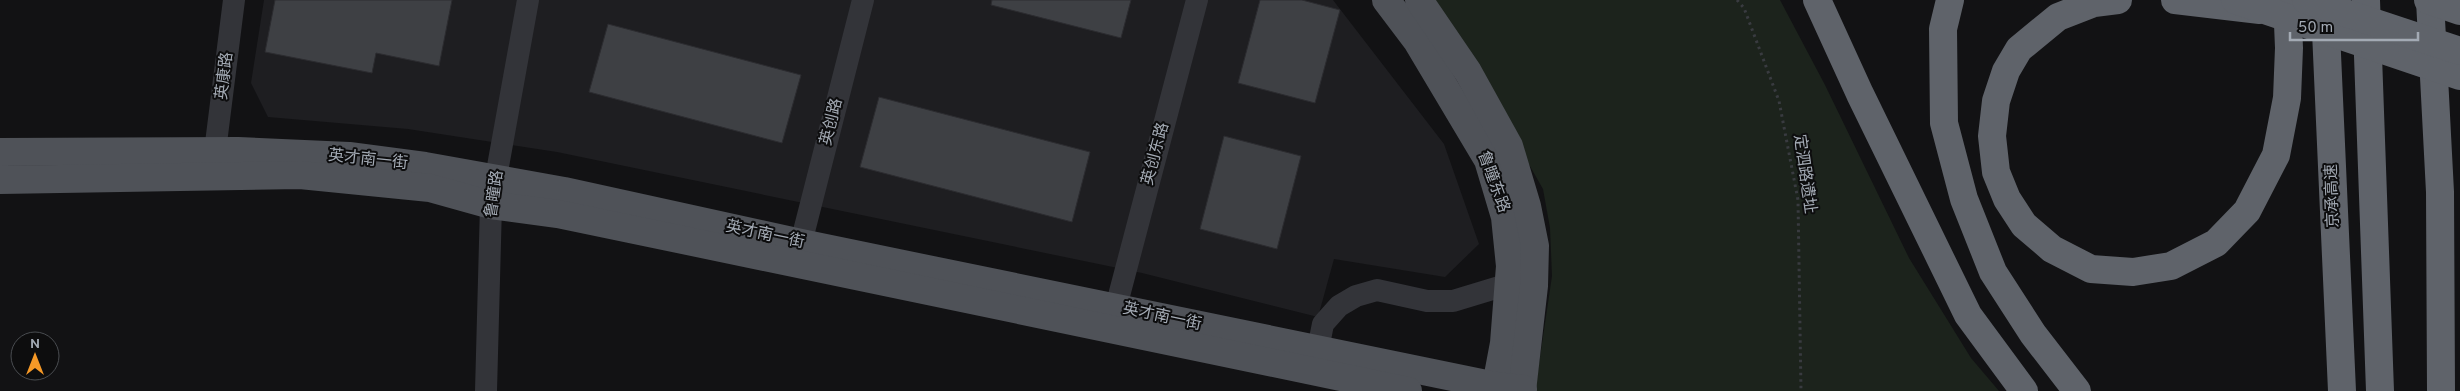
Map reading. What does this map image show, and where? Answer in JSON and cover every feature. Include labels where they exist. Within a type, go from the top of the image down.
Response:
[{"type":"highway","points":[[1817,0],[1860,94],[1968,315],[2024,391]]},
{"type":"highway","points":[[1950,0],[1943,29],[1944,122],[1964,199],[1993,272],[2033,334],[2077,391]]},
{"type":"highway","points":[[2118,0],[2094,4],[2058,17],[2019,50],[2006,72],[1996,101],[1992,136],[1996,172],[2007,199],[2024,225],[2052,249],[2090,269],[2133,272],[2171,266],[2216,243],[2247,211],[2276,155],[2287,98],[2289,48],[2276,5]]},
{"type":"highway","points":[[2175,0],[2276,5]]},
{"type":"highway","points":[[2235,0],[2276,5],[2460,76]]},
{"type":"highway","points":[[2306,0],[2460,51]]},
{"type":"highway","name":"京承高速","points":[[2324,0],[2342,391]]},
{"type":"highway","points":[[2366,0],[2380,391]]},
{"type":"highway","points":[[2441,391],[2440,192],[2429,0],[2459,10]]},
{"type":"highway","points":[[2440,192],[2452,262],[2460,292]]},
{"type":"main road","name":"鲁瞳东路","points":[[1386,0],[1418,41],[1488,160],[1506,217],[1509,236],[1509,284],[1504,343],[1495,388]]},
{"type":"main road","name":"鲁瞳东路","points":[[1419,0],[1468,72],[1509,146],[1527,206],[1535,246],[1534,278],[1522,390]]},
{"type":"main road","name":"英才南一街","points":[[0,152],[215,151],[349,156],[426,166],[493,193],[558,214],[1408,391]]},
{"type":"main road","name":"英才南一街","points":[[0,180],[300,175],[493,193],[564,191],[801,243],[1318,349],[1495,388],[1522,390]]},
{"type":"street","name":"英康路","points":[[215,151],[234,0]]},
{"type":"street","name":"鲁瞳路","points":[[486,391],[493,193],[528,0]]},
{"type":"street","name":"英创路","points":[[801,243],[863,0]]},
{"type":"street","name":"英创东路","points":[[1116,307],[1197,0]]},
{"type":"street","points":[[1318,349],[1323,324],[1339,306],[1356,296],[1377,290],[1427,301],[1453,301],[1509,284]]},
{"type":"path","name":"定泗路遗址","points":[[1737,0],[1744,8],[1779,101],[1798,200],[1802,391]]},
{"type":"shaded area","points":[[264,0],[1333,0],[1444,144],[1479,244],[1445,277],[1334,259],[1318,317],[1142,273],[557,152],[408,129],[268,117],[251,83]]},
{"type":"shaded area","points":[[1435,0],[1780,0],[1825,85],[1909,258],[1971,358],[1999,391],[1535,391],[1552,276],[1550,228],[1543,189]]},
{"type":"building","points":[[275,0],[452,0],[439,66],[376,53],[372,73],[265,52]]},
{"type":"building","points":[[992,0],[1131,0],[1121,38],[991,5]]},
{"type":"building","points":[[1260,0],[1302,0],[1340,10],[1315,103],[1238,83]]},
{"type":"building","points":[[608,24],[801,75],[782,143],[589,92]]},
{"type":"building","points":[[879,97],[1090,152],[1072,222],[860,167]]},
{"type":"building","points":[[1224,136],[1301,156],[1277,249],[1200,229]]}]
